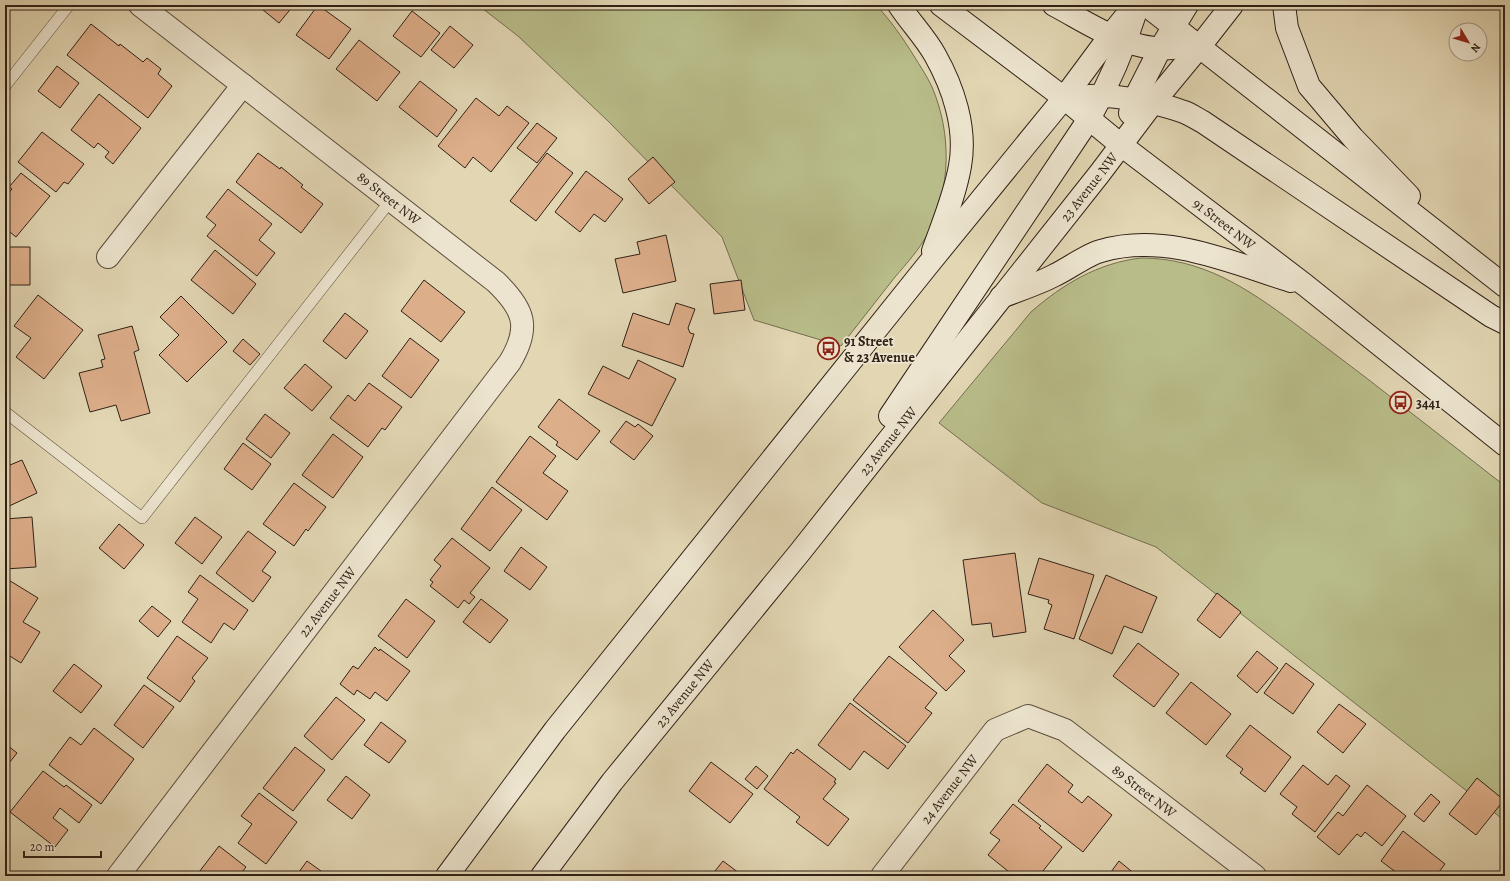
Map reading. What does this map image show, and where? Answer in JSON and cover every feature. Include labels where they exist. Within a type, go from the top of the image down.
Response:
[{"type":"main road","name":"89 Street NW","points":[[140,5],[392,200],[500,286],[508,293],[516,305],[521,313],[522,321]]},
{"type":"main road","points":[[899,5],[934,54],[948,80],[960,121],[962,140],[961,165],[952,198],[927,266]]},
{"type":"main road","name":"91 Street NW","points":[[941,5],[1064,98],[1121,146],[1305,285],[1505,445]]},
{"type":"main road","points":[[1054,5],[1118,39],[1160,49],[1200,46]]},
{"type":"main road","points":[[446,876],[555,730],[927,266],[1064,98],[1118,39],[1137,5]]},
{"type":"main road","points":[[1146,5],[1505,286]]},
{"type":"main road","points":[[1121,146],[1143,102],[1160,49],[1175,27],[1187,5]]},
{"type":"main road","points":[[1143,102],[1200,46],[1232,5]]},
{"type":"main road","points":[[1284,5],[1287,28],[1309,86],[1353,138],[1467,256]]},
{"type":"main road","points":[[800,552],[1089,119],[1103,95],[1118,39]]},
{"type":"main road","points":[[108,257],[243,85]]},
{"type":"main road","points":[[1064,98],[1103,95],[1143,102],[1184,112],[1203,122],[1505,324]]},
{"type":"main road","name":"23 Avenue NW","points":[[542,876],[612,782],[800,552],[1121,146]]},
{"type":"main road","points":[[1000,298],[1053,276],[1100,251],[1130,245],[1151,244],[1198,251],[1305,285]]},
{"type":"main road","name":"22 Avenue NW","points":[[118,876],[510,362],[520,344],[523,333],[522,321]]},
{"type":"main road","name":"89 Street NW","points":[[1028,716],[1065,730],[1255,876]]},
{"type":"main road","name":"24 Avenue NW","points":[[882,876],[995,730],[1028,716]]},
{"type":"lane","points":[[5,86],[69,5]]},
{"type":"lane","points":[[5,412],[142,518],[392,200]]},
{"type":"green space","points":[[478,5],[876,5],[887,17],[914,56],[928,79],[939,105],[946,142],[945,179],[936,216],[928,233],[913,256],[841,346],[754,320],[722,237],[608,121],[518,36]]},
{"type":"green space","points":[[1141,258],[1163,259],[1204,269],[1223,277],[1259,298],[1369,380],[1505,486],[1505,821],[1156,547],[1042,503],[939,423],[1031,312],[1043,302],[1082,276],[1110,265]]},
{"type":"building","points":[[257,5],[294,5],[279,23]]},
{"type":"building","points":[[318,5],[351,29],[329,59],[296,35]]},
{"type":"building","points":[[412,11],[440,33],[421,57],[393,36]]},
{"type":"building","points":[[91,24],[119,46],[120,44],[143,62],[147,58],[161,69],[158,74],[172,86],[148,118],[67,55]]},
{"type":"building","points":[[450,26],[473,45],[454,68],[431,50]]},
{"type":"building","points":[[359,40],[400,72],[377,101],[336,69]]},
{"type":"building","points":[[57,66],[79,83],[60,108],[38,91]]},
{"type":"building","points":[[420,81],[457,110],[437,137],[399,107]]},
{"type":"building","points":[[99,94],[141,128],[113,164],[105,157],[109,152],[98,143],[94,148],[71,130]]},
{"type":"building","points":[[476,98],[499,116],[507,106],[529,123],[491,172],[473,157],[465,168],[438,146]]},
{"type":"building","points":[[537,123],[557,138],[537,163],[517,148]]},
{"type":"building","points":[[42,132],[84,164],[68,184],[64,182],[56,192],[18,162]]},
{"type":"building","points":[[258,153],[280,169],[281,167],[303,185],[301,187],[323,204],[301,233],[236,182]]},
{"type":"building","points":[[547,153],[573,173],[536,221],[510,201]]},
{"type":"building","points":[[653,157],[675,182],[649,204],[628,179]]},
{"type":"building","points":[[586,171],[623,199],[605,222],[594,214],[580,232],[555,212]]},
{"type":"building","points":[[21,173],[50,196],[16,237],[5,228],[5,197],[12,189],[9,187]]},
{"type":"building","points":[[228,189],[272,224],[259,240],[275,253],[257,276],[207,236],[216,225],[206,217]]},
{"type":"building","points":[[666,235],[676,281],[623,293],[615,259],[640,254],[637,242]]},
{"type":"building","points":[[5,247],[30,247],[30,285],[5,285]]},
{"type":"building","points":[[215,250],[256,284],[233,314],[191,280]]},
{"type":"building","points":[[424,280],[465,312],[441,342],[401,311]]},
{"type":"building","points":[[741,280],[745,310],[714,314],[710,284]]},
{"type":"building","points":[[38,295],[83,330],[44,379],[16,357],[31,338],[14,326]]},
{"type":"building","points":[[181,296],[227,342],[187,382],[159,355],[179,335],[160,317]]},
{"type":"building","points":[[676,303],[695,309],[688,328],[690,333],[694,334],[683,367],[622,346],[633,313],[669,325]]},
{"type":"building","points":[[345,313],[368,331],[346,359],[323,341]]},
{"type":"building","points":[[132,326],[139,350],[134,352],[150,413],[121,421],[116,405],[90,412],[79,373],[103,367],[101,360],[105,359],[98,335]]},
{"type":"building","points":[[410,338],[439,360],[411,398],[382,376]]},
{"type":"building","points":[[243,339],[260,354],[250,365],[233,351]]},
{"type":"building","points":[[638,360],[676,379],[652,426],[588,394],[603,366],[629,379]]},
{"type":"building","points":[[305,364],[332,387],[312,411],[284,388]]},
{"type":"building","points":[[369,383],[402,407],[385,430],[382,428],[368,447],[330,418],[348,395],[355,401]]},
{"type":"building","points":[[559,399],[600,431],[577,460],[556,445],[558,442],[538,427]]},
{"type":"building","points":[[265,414],[290,433],[271,458],[246,439]]},
{"type":"building","points":[[626,421],[635,427],[638,424],[653,436],[634,460],[610,442]]},
{"type":"building","points":[[333,434],[363,457],[333,498],[302,475]]},
{"type":"building","points":[[530,436],[556,456],[543,473],[568,491],[547,520],[496,482]]},
{"type":"building","points":[[243,443],[271,464],[252,490],[224,469]]},
{"type":"building","points":[[5,455],[10,465],[22,460],[37,493],[5,508]]},
{"type":"building","points":[[294,483],[326,507],[308,531],[306,529],[294,546],[263,524]]},
{"type":"building","points":[[492,487],[522,510],[490,551],[461,529]]},
{"type":"building","points":[[32,517],[36,567],[5,569],[5,519]]},
{"type":"building","points":[[195,517],[222,537],[202,564],[175,543]]},
{"type":"building","points":[[119,524],[144,545],[124,569],[99,548]]},
{"type":"building","points":[[248,531],[276,552],[262,571],[271,577],[253,602],[216,573]]},
{"type":"building","points":[[452,538],[490,568],[470,593],[475,597],[469,604],[464,600],[458,608],[430,586],[433,582],[430,580],[441,566],[434,560]]},
{"type":"building","points":[[521,547],[547,567],[530,590],[504,571]]},
{"type":"building","points":[[1015,553],[1026,632],[993,637],[991,623],[972,625],[963,560]]},
{"type":"building","points":[[1039,558],[1094,575],[1074,639],[1044,629],[1052,605],[1048,603],[1049,600],[1028,594]]},
{"type":"building","points":[[200,575],[248,610],[234,630],[224,623],[211,643],[182,622],[198,599],[188,592]]},
{"type":"building","points":[[1106,575],[1157,597],[1142,633],[1124,626],[1112,654],[1079,639]]},
{"type":"building","points":[[7,579],[38,598],[23,622],[40,632],[21,663],[5,653],[5,582]]},
{"type":"building","points":[[1217,593],[1241,612],[1220,638],[1197,620]]},
{"type":"building","points":[[406,599],[435,621],[407,658],[378,636]]},
{"type":"building","points":[[481,599],[508,620],[490,643],[463,622]]},
{"type":"building","points":[[152,606],[171,621],[158,637],[139,621]]},
{"type":"building","points":[[933,610],[964,640],[949,656],[965,671],[946,691],[899,647]]},
{"type":"building","points":[[177,636],[208,658],[192,678],[195,681],[180,702],[147,678]]},
{"type":"building","points":[[1138,643],[1179,674],[1154,707],[1113,676]]},
{"type":"building","points":[[375,647],[410,671],[387,701],[375,692],[370,699],[357,690],[354,695],[340,684],[353,666],[358,669]]},
{"type":"building","points":[[1257,651],[1278,668],[1257,693],[1237,676]]},
{"type":"building","points":[[889,656],[937,693],[925,708],[932,713],[908,743],[853,700]]},
{"type":"building","points":[[1286,663],[1314,684],[1293,714],[1264,693]]},
{"type":"building","points":[[74,664],[102,686],[81,713],[53,691]]},
{"type":"building","points":[[1191,682],[1231,714],[1206,745],[1166,713]]},
{"type":"building","points":[[144,685],[174,707],[143,748],[114,725]]},
{"type":"building","points":[[336,697],[365,720],[332,760],[304,736]]},
{"type":"building","points":[[850,703],[906,746],[888,769],[864,751],[850,770],[818,745]]},
{"type":"building","points":[[1339,704],[1366,724],[1343,753],[1317,732]]},
{"type":"building","points":[[381,722],[406,741],[389,763],[364,745]]},
{"type":"building","points":[[1250,725],[1291,757],[1265,792],[1240,773],[1243,769],[1226,756]]},
{"type":"building","points":[[94,728],[134,759],[101,804],[49,765],[70,737],[81,745]]},
{"type":"building","points":[[7,745],[17,753],[6,767],[5,748]]},
{"type":"building","points":[[295,747],[325,770],[293,811],[263,788]]},
{"type":"building","points":[[797,749],[836,779],[834,782],[836,783],[823,799],[849,819],[828,846],[796,822],[800,817],[764,789],[791,752],[793,754]]},
{"type":"building","points":[[711,762],[753,794],[730,823],[689,791]]},
{"type":"building","points":[[1047,764],[1073,785],[1068,792],[1082,803],[1088,796],[1112,815],[1083,852],[1018,801]]},
{"type":"building","points":[[1303,765],[1328,785],[1336,775],[1350,786],[1315,832],[1292,814],[1297,807],[1280,794]]},
{"type":"building","points":[[756,766],[768,776],[757,789],[745,779]]},
{"type":"building","points":[[43,771],[64,787],[66,785],[92,805],[79,823],[60,808],[53,818],[68,830],[55,847],[10,812]]},
{"type":"building","points":[[346,776],[370,795],[352,819],[327,800]]},
{"type":"building","points":[[1477,778],[1504,800],[1476,835],[1449,814]]},
{"type":"building","points":[[1367,785],[1406,816],[1382,846],[1365,832],[1361,837],[1357,834],[1339,855],[1317,837],[1338,812],[1343,816]]},
{"type":"building","points":[[259,793],[297,822],[266,864],[238,843],[252,824],[241,816]]},
{"type":"building","points":[[1431,794],[1440,802],[1424,822],[1414,814]]},
{"type":"building","points":[[1013,804],[1041,826],[1039,828],[1062,847],[1039,876],[1014,876],[988,855],[1000,840],[990,833]]},
{"type":"building","points":[[1403,831],[1445,864],[1436,876],[1401,876],[1381,861]]},
{"type":"building","points":[[219,846],[246,867],[239,876],[196,876]]},
{"type":"building","points":[[307,861],[328,876],[296,876]]},
{"type":"building","points":[[723,861],[743,876],[711,876]]},
{"type":"building","points":[[1119,861],[1136,875],[1108,876]]},
{"type":"place","name":"91 Street & 23 Avenue","points":[[829,349]]},
{"type":"place","name":"3441","points":[[1400,403]]}]
